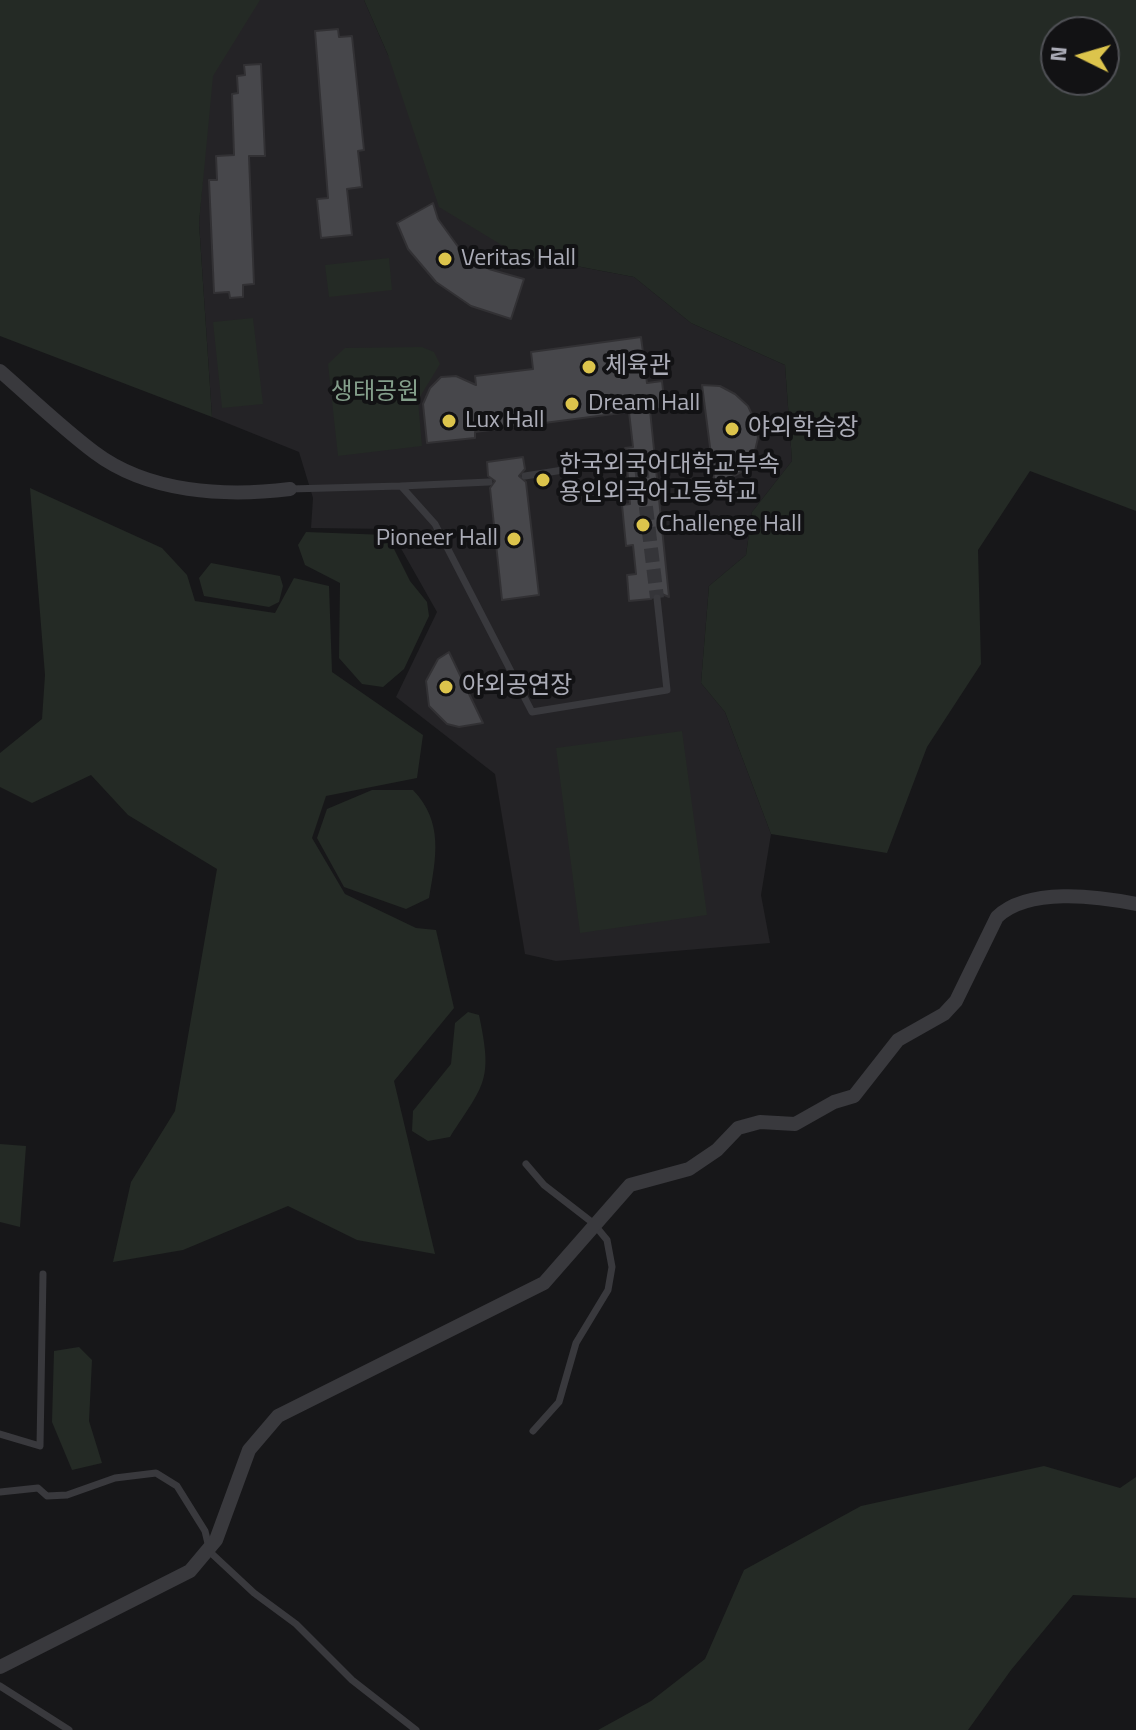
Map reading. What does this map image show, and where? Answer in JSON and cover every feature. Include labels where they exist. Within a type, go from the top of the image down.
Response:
[{"type":"street","points":[[0,371],[96,454],[152,481],[197,490],[246,494],[290,489]]},
{"type":"street","points":[[0,1667],[170,1584],[210,1552],[249,1450],[278,1416],[544,1283],[593,1223],[630,1185],[689,1169],[717,1150],[738,1128],[760,1122],[795,1124],[834,1102],[854,1096],[898,1040],[944,1014],[956,1001],[997,917],[1006,908],[1050,898],[1136,903]]},
{"type":"lane","points":[[525,476],[626,460]]},
{"type":"lane","points":[[290,489],[489,482]]},
{"type":"lane","points":[[401,486],[435,524],[532,712],[667,690],[657,598]]},
{"type":"lane","points":[[526,1164],[544,1185],[593,1223],[607,1240],[612,1267],[608,1290],[576,1343],[559,1402],[533,1431]]},
{"type":"lane","points":[[0,1434],[40,1446],[43,1274]]},
{"type":"lane","points":[[0,1492],[38,1488],[47,1496],[67,1495],[115,1478],[156,1473],[177,1486],[205,1531],[210,1552],[254,1593],[296,1624],[352,1680],[416,1730]]},
{"type":"lane","points":[[0,1686],[69,1730]]},
{"type":"shaded area","name":"한국외국어대학교부속 용인외국어고등학교","points":[[254,0],[364,0],[388,55],[518,255],[634,277],[691,323],[785,365],[792,461],[752,512],[746,555],[709,586],[701,683],[725,712],[771,834],[761,895],[770,943],[556,961],[525,954],[495,774],[396,697],[437,612],[390,529],[311,528],[313,498],[299,452],[212,417],[199,223],[213,47]]},
{"type":"green space","points":[[0,0],[260,0],[213,76],[199,223],[212,417],[0,336]]},
{"type":"green space","points":[[364,0],[1136,0],[1136,511],[1030,471],[978,550],[981,664],[927,747],[887,853],[771,834],[725,712],[701,683],[709,586],[746,555],[752,512],[792,461],[785,365],[691,323],[634,277],[518,255],[439,207],[388,55]]},
{"type":"green space","points":[[389,258],[392,290],[329,297],[325,265]]},
{"type":"green space","points":[[253,318],[263,404],[222,408],[213,322]]},
{"type":"green space","name":"생태공원","points":[[422,347],[434,352],[440,364],[418,400],[422,446],[338,456],[328,364],[345,348]]},
{"type":"green space","points":[[30,488],[162,548],[187,575],[195,601],[275,613],[294,578],[329,586],[332,672],[423,735],[417,778],[326,796],[312,838],[345,894],[416,928],[436,930],[454,1008],[394,1081],[435,1254],[357,1240],[288,1206],[183,1250],[113,1262],[131,1182],[175,1111],[217,869],[128,815],[91,775],[32,803],[0,787],[0,753],[42,719],[45,675]]},
{"type":"green space","points":[[306,532],[387,535],[410,581],[427,602],[429,616],[404,669],[383,687],[362,684],[339,658],[340,583],[305,565],[298,545]]},
{"type":"green space","points":[[211,563],[280,576],[283,586],[279,602],[269,607],[204,596],[199,578]]},
{"type":"green space","points":[[682,731],[707,915],[580,933],[556,748]]},
{"type":"green space","points":[[372,790],[413,790],[423,802],[434,828],[434,869],[429,898],[406,909],[344,887],[317,838],[327,809]]},
{"type":"green space","points":[[468,1012],[479,1015],[485,1054],[483,1080],[450,1137],[428,1141],[412,1131],[413,1111],[451,1064],[455,1023]]},
{"type":"green space","points":[[0,1144],[26,1146],[20,1227],[0,1222]]},
{"type":"green space","points":[[79,1347],[92,1360],[89,1421],[102,1463],[72,1470],[52,1422],[54,1351]]},
{"type":"green space","points":[[1044,1466],[1120,1488],[1136,1477],[1136,1598],[1073,1595],[1011,1670],[968,1730],[598,1730],[651,1701],[705,1659],[744,1570],[861,1506]]},
{"type":"building","points":[[338,29],[339,37],[352,36],[364,150],[358,151],[362,187],[347,189],[352,235],[321,238],[317,199],[328,198],[315,31]]},
{"type":"building","points":[[261,64],[265,156],[249,156],[254,284],[243,285],[243,297],[230,298],[229,292],[214,293],[209,180],[217,180],[216,156],[234,155],[232,94],[238,93],[237,76],[245,75],[244,65]]},
{"type":"building","name":"Veritas Hall","points":[[433,203],[438,219],[459,248],[489,269],[524,279],[511,319],[471,306],[436,282],[408,249],[397,223]]},
{"type":"building","points":[[641,337],[647,383],[662,381],[665,408],[650,410],[669,597],[657,592],[651,599],[629,601],[627,575],[636,574],[633,545],[626,546],[622,505],[630,504],[627,466],[632,460],[625,448],[633,447],[629,412],[475,432],[475,438],[427,443],[423,404],[430,388],[441,377],[456,376],[476,385],[475,376],[533,369],[531,352]]},
{"type":"building","name":"야외학습장","points":[[702,385],[720,386],[748,406],[758,438],[754,455],[745,470],[715,486]]},
{"type":"building","name":"Pioneer Hall","points":[[523,457],[525,469],[519,476],[526,482],[539,595],[502,600],[490,488],[495,481],[488,476],[487,462]]},
{"type":"building","name":"야외공연장","points":[[449,652],[483,723],[459,727],[447,724],[429,706],[426,681],[438,659]]},
{"type":"tunnel","points":[[626,460],[640,458],[657,598]]},
{"type":"place","name":"Veritas Hall","points":[[445,259]]},
{"type":"place","name":"체육관","points":[[589,367]]},
{"type":"place","name":"Dream Hall","points":[[572,404]]},
{"type":"place","name":"Lux Hall","points":[[449,421]]},
{"type":"place","name":"야외학습장","points":[[732,429]]},
{"type":"place","name":"한국외국어대학교부속 용인외국어고등학교","points":[[543,480]]},
{"type":"place","name":"Challenge Hall","points":[[643,525]]},
{"type":"place","name":"Pioneer Hall","points":[[514,539]]},
{"type":"place","name":"야외공연장","points":[[446,687]]}]
